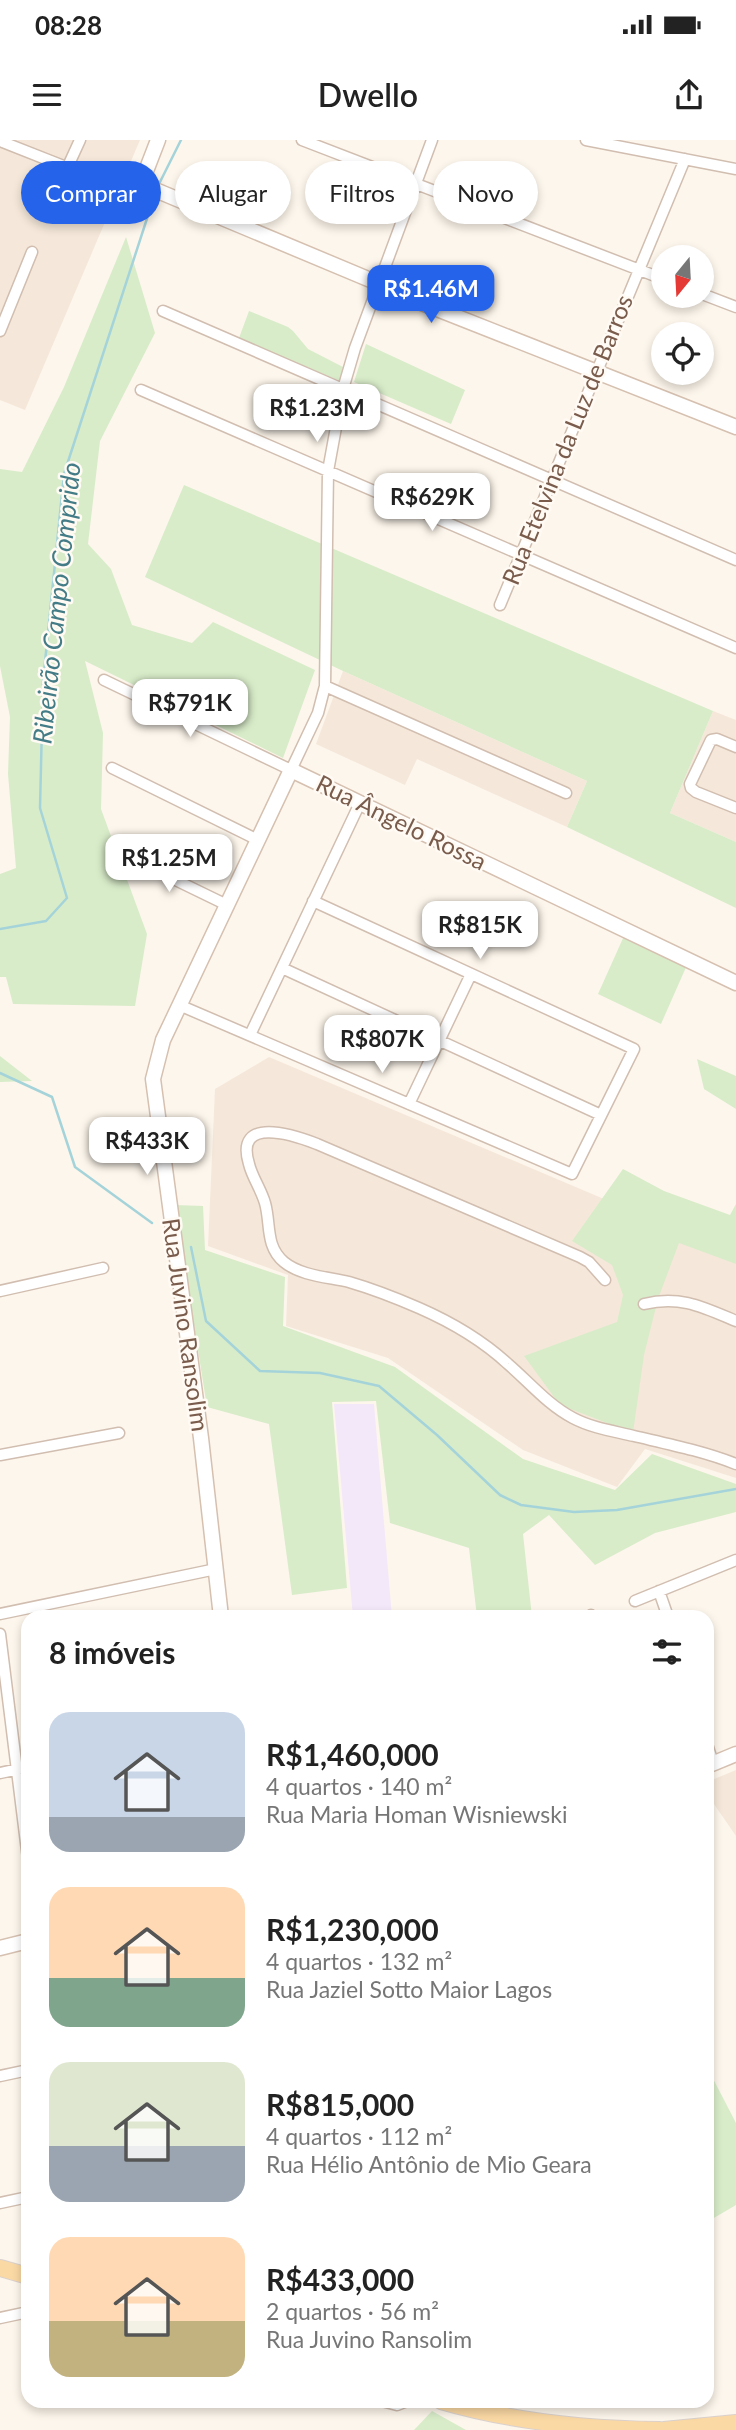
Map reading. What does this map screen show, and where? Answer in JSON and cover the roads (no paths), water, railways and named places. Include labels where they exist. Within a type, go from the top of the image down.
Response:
[{"type":"main road","points":[[0,2268],[21,2274]]},
{"type":"main road","points":[[468,2408],[533,2422],[597,2428],[662,2430],[736,2423]]},
{"type":"street","points":[[0,141],[66,167],[80,140]]},
{"type":"street","points":[[158,140],[141,184],[389,290],[736,427]]},
{"type":"street","points":[[302,140],[356,161]]},
{"type":"street","points":[[419,176],[432,140]]},
{"type":"street","points":[[586,140],[736,169]]},
{"type":"street","name":"Rua Etelvina da Luz de Barros","points":[[500,605],[685,159]]},
{"type":"street","points":[[419,185],[651,275]]},
{"type":"street","points":[[291,770],[318,713],[325,686],[328,471],[343,389],[355,348],[402,224]]},
{"type":"street","points":[[0,331],[32,253]]},
{"type":"street","points":[[714,299],[736,307]]},
{"type":"street","points":[[163,311],[736,560]]},
{"type":"street","points":[[141,390],[736,648]]},
{"type":"street","name":"Rua Ângelo Rossa","points":[[104,681],[736,983]]},
{"type":"street","points":[[325,686],[566,793]]},
{"type":"street","points":[[736,747],[717,739],[711,740],[690,783],[696,792],[736,808]]},
{"type":"street","points":[[112,768],[258,840]]},
{"type":"street","name":"Rua Juvino Ransolim","points":[[220,1610],[201,1438],[153,1079],[158,1052],[291,770]]},
{"type":"street","points":[[250,1035],[360,803]]},
{"type":"street","points":[[124,855],[227,905]]},
{"type":"street","points":[[179,1005],[572,1174],[634,1049],[313,901]]},
{"type":"street","points":[[282,968],[601,1115]]},
{"type":"street","points":[[409,1104],[471,974]]},
{"type":"street","points":[[605,1280],[589,1262],[580,1257],[317,1144],[283,1132],[270,1131],[253,1137],[248,1145],[249,1165],[265,1204],[271,1244],[277,1254],[293,1268],[373,1290],[443,1319],[489,1348],[559,1410],[575,1419],[606,1430],[695,1450],[736,1464]]},
{"type":"street","points":[[0,1291],[103,1268]]},
{"type":"street","points":[[644,1304],[662,1300],[684,1301],[736,1321]]},
{"type":"street","points":[[0,1455],[120,1433]]},
{"type":"street","points":[[635,1601],[736,1560]]},
{"type":"street","points":[[0,1614],[216,1569]]},
{"type":"street","points":[[659,1591],[665,1610]]},
{"type":"street","points":[[0,1634],[21,1763]]},
{"type":"street","points":[[714,1763],[736,1754]]},
{"type":"street","points":[[0,1773],[21,1769]]},
{"type":"street","points":[[0,1948],[21,1943]]},
{"type":"street","points":[[0,2077],[21,2072]]},
{"type":"street","points":[[0,2203],[21,2198]]},
{"type":"street","points":[[0,2318],[21,2314]]},
{"type":"waterway","name":"Ribeirão Campo Comprido","points":[[161,180],[181,140]]},
{"type":"waterway","name":"Ribeirão Campo Comprido","points":[[0,929],[46,921],[67,898],[40,808],[43,682],[64,474],[145,224]]},
{"type":"waterway","name":"Ribeirão Campo Comprido","points":[[0,1073],[52,1097],[75,1167],[152,1223]]},
{"type":"waterway","name":"Ribeirão Campo Comprido","points":[[191,1247],[206,1321],[260,1371],[320,1373],[379,1386],[437,1435],[500,1495],[521,1505],[574,1512],[617,1510],[736,1489]]}]
